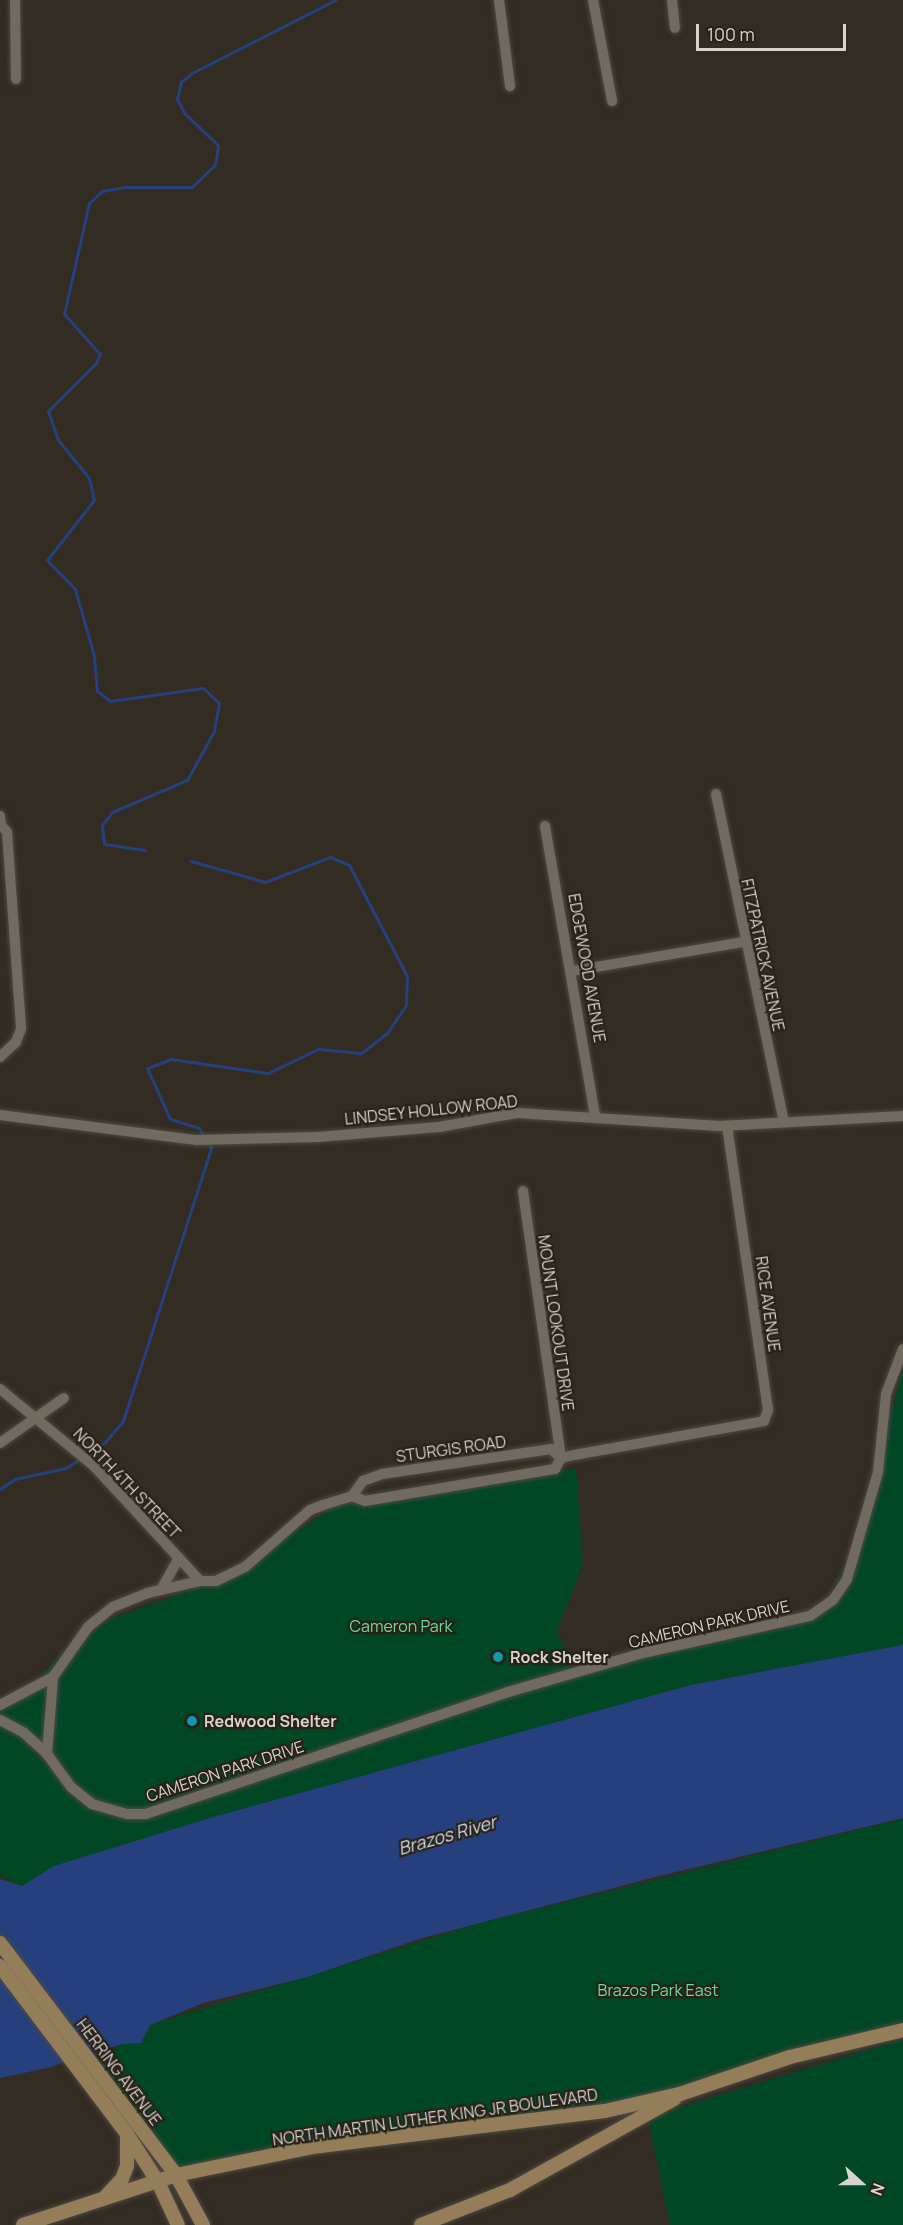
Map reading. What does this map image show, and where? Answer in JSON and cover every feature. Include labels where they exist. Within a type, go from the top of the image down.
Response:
[{"type":"main road","name":"HERRING AVENUE","points":[[0,1943],[106,2094],[127,2134],[158,2182],[177,2225]]},
{"type":"main road","name":"HERRING AVENUE","points":[[0,1966],[176,2175],[203,2225]]},
{"type":"main road","name":"NORTH MARTIN LUTHER KING JR BOULEVARD","points":[[23,2225],[176,2175],[312,2147],[538,2122],[680,2094],[790,2057],[903,2030]]},
{"type":"main road","name":"NORTH MARTIN LUTHER KING JR BOULEVARD","points":[[421,2225],[510,2190],[648,2117],[680,2094]]},
{"type":"main road","points":[[102,2199],[122,2179],[127,2166],[127,2134]]},
{"type":"street","points":[[15,0],[16,79]]},
{"type":"street","points":[[500,0],[510,86]]},
{"type":"street","points":[[593,0],[612,101]]},
{"type":"street","points":[[672,0],[675,28]]},
{"type":"street","name":"FITZPATRICK AVENUE","points":[[716,794],[744,942],[784,1121]]},
{"type":"street","points":[[0,816],[0,825],[7,832],[21,1029],[16,1042],[0,1057]]},
{"type":"street","name":"EDGEWOOD AVENUE","points":[[545,826],[572,970],[595,1116]]},
{"type":"street","points":[[572,970],[744,942]]},
{"type":"street","name":"LINDSEY HOLLOW ROAD","points":[[0,1115],[196,1140],[318,1137],[439,1127],[517,1113],[727,1125],[903,1116]]},
{"type":"street","name":"RICE AVENUE","points":[[700,1433],[759,1424],[768,1410],[727,1125]]},
{"type":"street","name":"MOUNT LOOKOUT DRIVE","points":[[523,1191],[561,1458]]},
{"type":"street","name":"CAMERON PARK DRIVE","points":[[0,1720],[24,1733],[46,1754],[71,1787],[92,1804],[128,1814],[146,1814],[508,1692],[643,1653],[810,1616],[833,1599],[847,1579],[878,1473],[886,1394],[903,1349]]},
{"type":"street","name":"NORTH 4TH STREET","points":[[0,1389],[37,1415],[94,1466],[200,1581]]},
{"type":"street","points":[[0,1443],[64,1398]]},
{"type":"street","name":"STURGIS ROAD","points":[[561,1458],[700,1433]]},
{"type":"street","name":"STURGIS ROAD","points":[[0,1705],[53,1677],[88,1627],[113,1608],[160,1590],[200,1581],[216,1581],[245,1567],[310,1510],[352,1496],[363,1481],[382,1474],[551,1449],[561,1458]]},
{"type":"street","name":"STURGIS ROAD","points":[[352,1496],[364,1501],[555,1469],[561,1458]]},
{"type":"street","points":[[160,1590],[178,1558]]},
{"type":"street","points":[[46,1754],[53,1677]]},
{"type":"green space","name":"Cameron Park","points":[[903,1368],[903,1646],[704,1682],[121,1845],[22,1886],[0,1876],[0,1706],[24,1692],[88,1627],[216,1581],[352,1496],[576,1468],[583,1564],[557,1631],[574,1673],[825,1607],[860,1534]]},
{"type":"green space","name":"Brazos Park East","points":[[903,1819],[903,2032],[680,2094],[330,2145],[176,2175],[96,2059],[122,2044],[141,2043],[150,2025],[480,1923]]},
{"type":"green space","points":[[903,2039],[903,2225],[670,2225],[648,2117]]},
{"type":"water","name":"Brazos River","points":[[903,1645],[903,1818],[659,1876],[419,1939],[307,1977],[203,2003],[150,2025],[141,2043],[122,2044],[47,2068],[0,2078],[0,1879],[22,1886],[54,1866],[210,1818],[691,1685]]},
{"type":"waterway","points":[[145,850],[104,844],[102,825],[112,812],[187,780],[214,731],[219,703],[203,688],[110,701],[97,691],[94,656],[75,589],[47,560],[94,500],[89,478],[58,440],[48,411],[96,363],[100,354],[64,314],[89,203],[102,191],[124,187],[192,187],[215,165],[218,145],[185,114],[177,99],[181,82],[192,73],[335,0]]},
{"type":"waterway","points":[[191,861],[265,882],[330,857],[349,865],[407,976],[406,1005],[387,1033],[361,1053],[318,1049],[268,1073],[171,1059],[147,1068],[170,1119],[199,1128],[204,1136]]},
{"type":"waterway","points":[[86,1454],[105,1442],[123,1421],[211,1148],[207,1141]]},
{"type":"waterway","points":[[0,1489],[15,1479],[66,1468],[81,1458]]},
{"type":"place","name":"Rock Shelter","points":[[498,1657]]},
{"type":"place","name":"Redwood Shelter","points":[[192,1721]]}]
